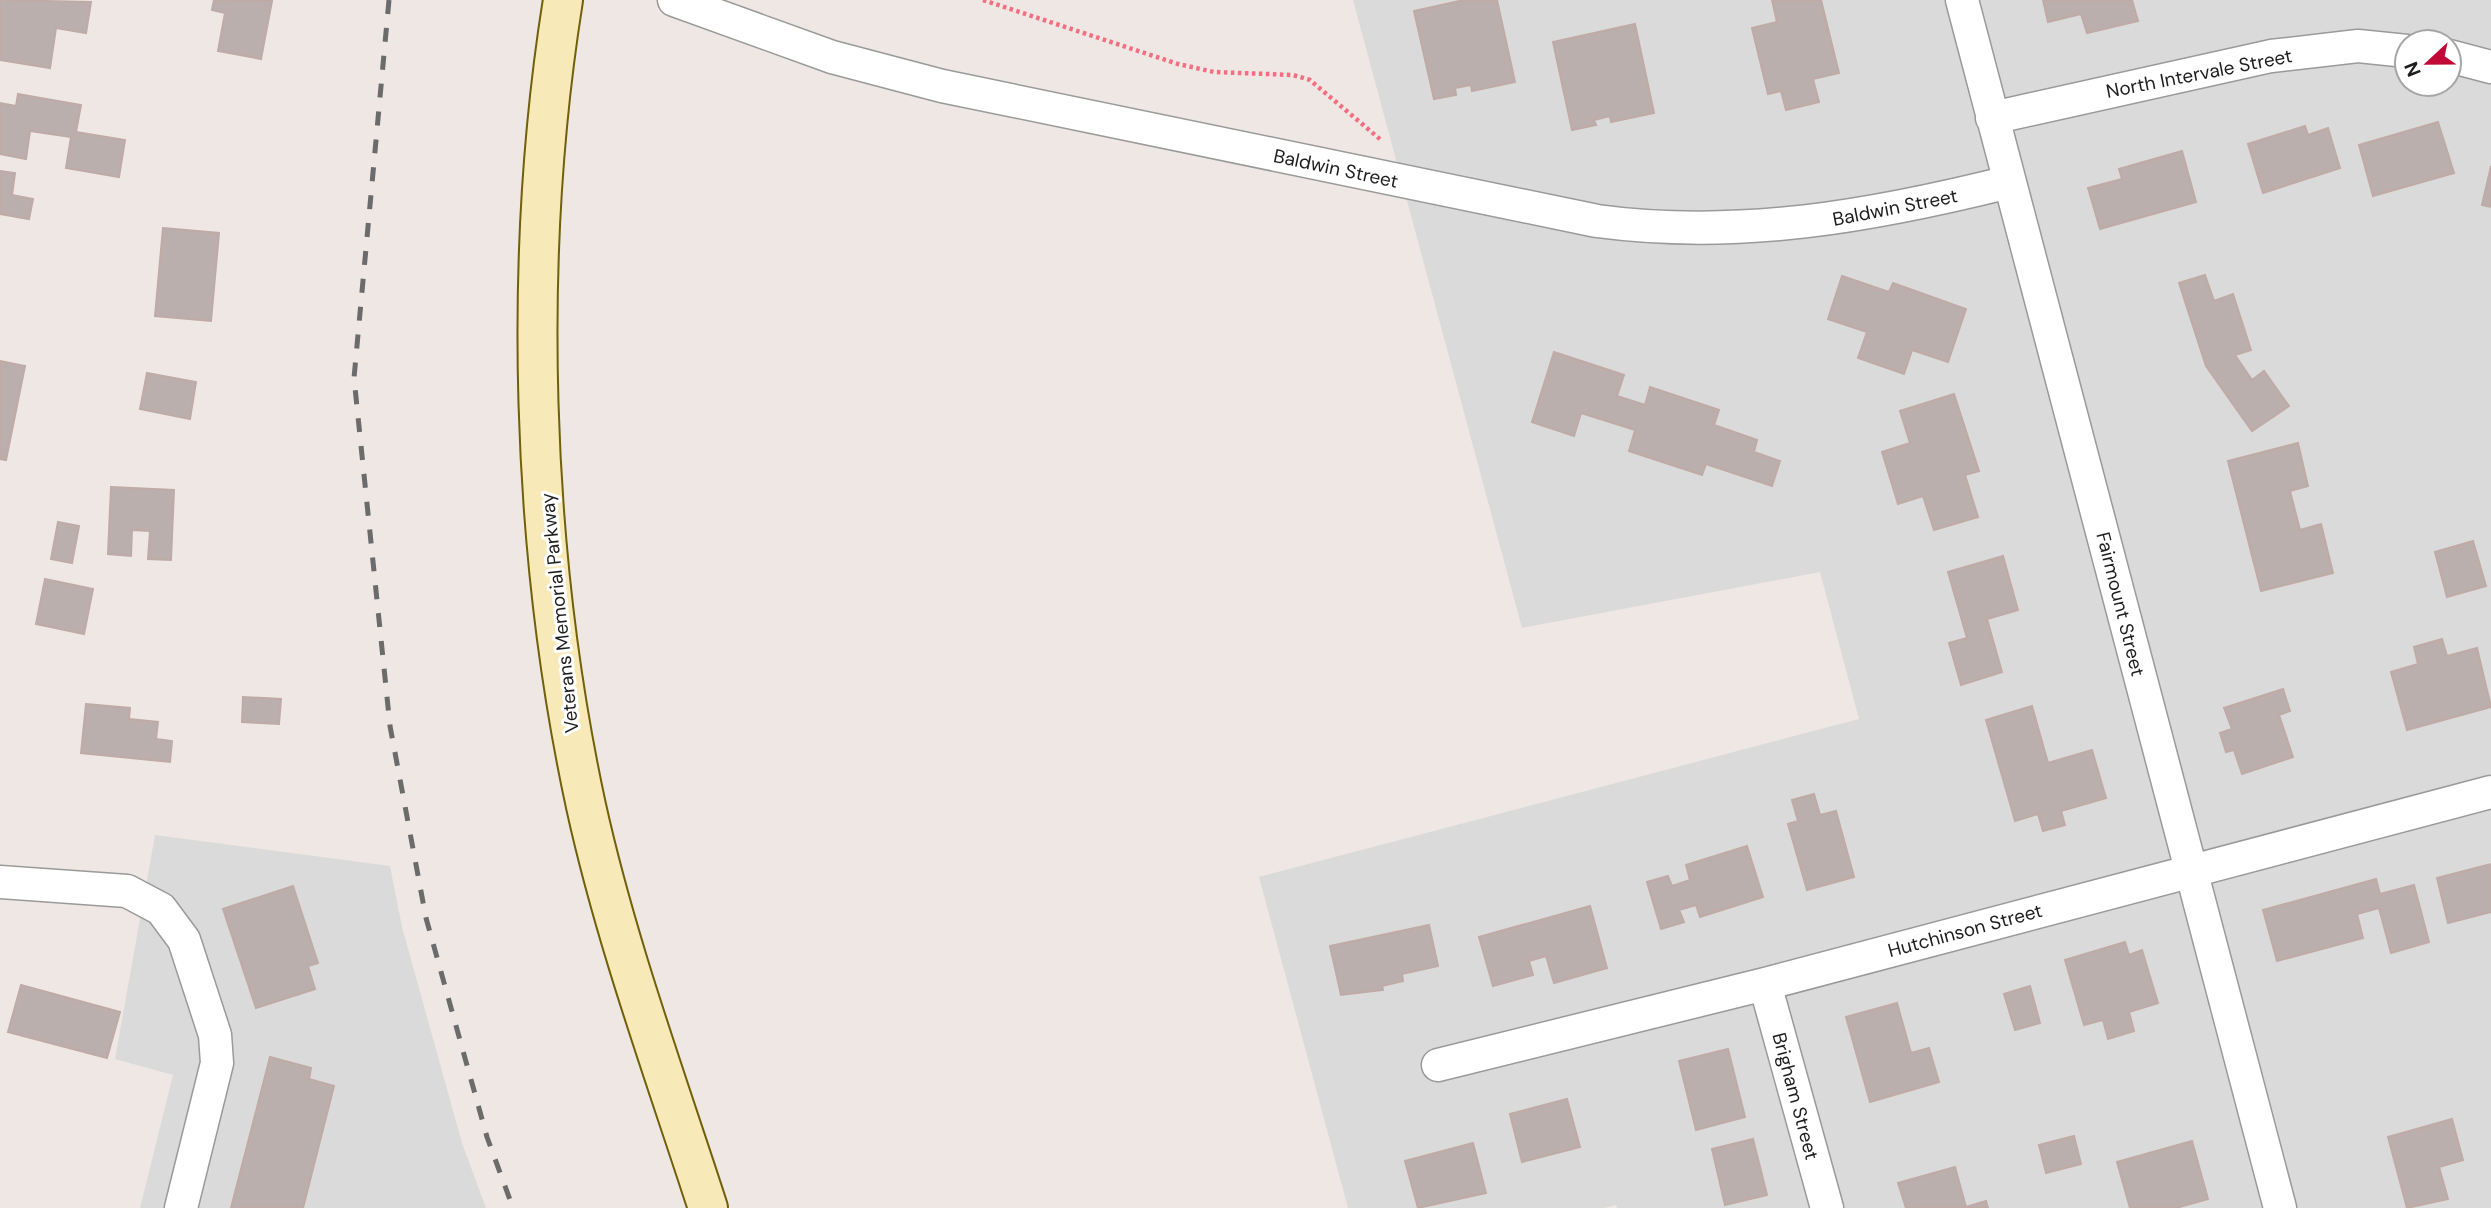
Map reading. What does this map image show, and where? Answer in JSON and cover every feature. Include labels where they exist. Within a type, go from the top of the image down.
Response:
[{"type":"main road","name":"Veterans Memorial Parkway","points":[[563,0],[547,131],[539,283],[543,461],[558,629],[575,751],[601,864],[708,1208]]},
{"type":"street","name":"Baldwin Street","points":[[674,0],[832,57],[942,86],[1608,223],[1672,229],[1799,223],[1882,212],[2009,182]]},
{"type":"street","name":"Fairmount Street","points":[[1962,0],[2280,1208]]},
{"type":"street","name":"North Intervale Street","points":[[1992,118],[2271,56],[2358,46],[2393,50]]},
{"type":"street","points":[[2463,60],[2491,67]]},
{"type":"street","name":"Hutchinson Street","points":[[1438,1065],[1765,984],[2491,792]]},
{"type":"street","points":[[0,882],[127,891],[161,909],[184,940],[215,1035],[217,1063],[181,1208]]},
{"type":"street","name":"Brigham Street","points":[[1765,984],[1827,1208]]},
{"type":"path","points":[[983,0],[1178,64],[1214,72],[1293,75],[1310,80],[1387,149]]},
{"type":"shaded area","points":[[1353,0],[2491,0],[2491,1208],[1617,1208],[1616,1205],[1604,1208],[1348,1208],[1259,877],[1859,719],[1820,572],[1522,628]]},
{"type":"shaded area","points":[[155,835],[390,866],[402,927],[462,1143],[486,1208],[140,1208],[173,1075],[115,1059]]},
{"type":"building","points":[[0,0],[91,2],[86,33],[56,28],[50,68],[0,60]]},
{"type":"building","points":[[214,0],[272,1],[261,59],[218,51],[225,13],[212,10]]},
{"type":"building","points":[[1464,0],[1497,0],[1515,82],[1472,91],[1471,85],[1455,88],[1456,95],[1434,99],[1414,11]]},
{"type":"building","points":[[1772,0],[1821,0],[1839,73],[1813,79],[1819,102],[1786,110],[1781,91],[1768,94],[1752,28],[1777,22]]},
{"type":"building","points":[[2043,0],[2132,0],[2138,21],[2087,33],[2081,14],[2048,22]]},
{"type":"building","points":[[1635,24],[1654,113],[1611,122],[1610,116],[1594,120],[1596,125],[1572,130],[1553,42]]},
{"type":"building","points":[[18,94],[81,105],[76,132],[125,140],[119,177],[66,168],[71,137],[30,131],[26,159],[0,154],[0,103],[16,106]]},
{"type":"building","points":[[2438,122],[2454,173],[2373,196],[2359,145]]},
{"type":"building","points":[[2305,126],[2308,135],[2328,128],[2340,168],[2263,193],[2248,144]]},
{"type":"building","points":[[2182,151],[2196,202],[2100,229],[2088,188],[2122,179],[2119,169]]},
{"type":"building","points":[[2491,166],[2491,207],[2482,205]]},
{"type":"building","points":[[0,171],[15,173],[12,195],[33,199],[29,219],[0,214]]},
{"type":"building","points":[[163,228],[219,233],[211,321],[155,316]]},
{"type":"building","points":[[2205,275],[2214,301],[2233,294],[2251,350],[2235,355],[2252,380],[2264,371],[2289,406],[2252,431],[2206,366],[2179,283]]},
{"type":"building","points":[[1842,276],[1889,292],[1893,283],[1966,309],[1948,362],[1912,350],[1904,374],[1858,358],[1867,332],[1828,319]]},
{"type":"building","points":[[1554,352],[1624,375],[1617,396],[1645,405],[1650,387],[1719,410],[1714,425],[1757,440],[1754,452],[1780,461],[1772,486],[1706,464],[1702,475],[1629,451],[1635,430],[1581,413],[1574,436],[1532,422]]},
{"type":"building","points":[[0,361],[25,366],[6,460],[0,459]]},
{"type":"building","points":[[147,373],[196,382],[190,419],[140,409]]},
{"type":"building","points":[[1954,394],[1979,471],[1965,475],[1978,517],[1934,530],[1923,496],[1898,504],[1882,452],[1910,443],[1900,411]]},
{"type":"building","points":[[2298,443],[2308,486],[2290,491],[2300,530],[2321,524],[2333,573],[2261,591],[2228,461]]},
{"type":"building","points":[[111,487],[174,490],[171,560],[148,559],[150,531],[132,530],[131,556],[108,554]]},
{"type":"building","points":[[58,522],[79,526],[72,563],[51,559]]},
{"type":"building","points":[[2473,541],[2486,586],[2447,597],[2435,552]]},
{"type":"building","points":[[2003,556],[2018,610],[1987,619],[2002,672],[1961,685],[1949,643],[1967,638],[1948,572]]},
{"type":"building","points":[[45,579],[93,589],[84,634],[36,624]]},
{"type":"building","points":[[2442,639],[2447,656],[2477,648],[2491,707],[2407,730],[2391,672],[2418,664],[2414,647]]},
{"type":"building","points":[[2283,689],[2290,711],[2279,715],[2293,757],[2242,774],[2234,750],[2226,752],[2220,733],[2232,729],[2224,708]]},
{"type":"building","points":[[243,697],[281,699],[279,724],[242,722]]},
{"type":"building","points":[[86,704],[130,708],[129,719],[158,722],[156,739],[172,741],[170,762],[81,753]]},
{"type":"building","points":[[2032,706],[2048,763],[2092,750],[2106,798],[2061,811],[2065,825],[2043,831],[2038,814],[2015,821],[1986,720]]},
{"type":"building","points":[[1814,794],[1820,815],[1836,811],[1854,877],[1807,890],[1788,824],[1798,821],[1792,800]]},
{"type":"building","points":[[1747,846],[1763,897],[1700,917],[1696,905],[1679,910],[1684,922],[1661,929],[1647,882],[1668,876],[1672,886],[1690,880],[1686,865]]},
{"type":"building","points":[[2491,864],[2491,912],[2448,923],[2437,878]]},
{"type":"building","points":[[2376,879],[2380,894],[2414,885],[2429,942],[2391,953],[2379,908],[2357,914],[2363,938],[2277,961],[2263,910]]},
{"type":"building","points":[[293,886],[318,963],[308,966],[315,989],[256,1008],[223,909]]},
{"type":"building","points":[[1590,906],[1607,968],[1554,983],[1546,956],[1529,961],[1533,975],[1493,986],[1479,937]]},
{"type":"building","points":[[1429,925],[1438,966],[1402,974],[1403,981],[1382,986],[1383,990],[1341,995],[1330,946]]},
{"type":"building","points":[[2125,942],[2129,955],[2142,950],[2158,1003],[2129,1012],[2134,1031],[2108,1039],[2103,1020],[2084,1025],[2065,960]]},
{"type":"building","points":[[21,985],[120,1012],[107,1058],[8,1032]]},
{"type":"building","points":[[2030,986],[2040,1023],[2015,1030],[2004,994]]},
{"type":"building","points":[[1897,1003],[1911,1053],[1929,1048],[1939,1082],[1870,1102],[1846,1017]]},
{"type":"building","points":[[1728,1049],[1745,1117],[1696,1130],[1679,1061]]},
{"type":"building","points":[[270,1057],[311,1068],[309,1079],[334,1086],[303,1208],[231,1208]]},
{"type":"building","points":[[1567,1099],[1580,1147],[1522,1162],[1510,1114]]},
{"type":"building","points":[[2452,1119],[2463,1160],[2439,1167],[2448,1199],[2407,1208],[2388,1137]]},
{"type":"building","points":[[2074,1136],[2081,1164],[2046,1173],[2039,1145]]},
{"type":"building","points":[[1753,1139],[1767,1195],[1725,1205],[1712,1149]]},
{"type":"building","points":[[2192,1141],[2208,1199],[2176,1208],[2130,1208],[2117,1162]]},
{"type":"building","points":[[1473,1143],[1486,1193],[1418,1208],[1405,1161]]},
{"type":"building","points":[[1955,1167],[1966,1207],[1986,1201],[1988,1208],[1906,1208],[1898,1183]]},
{"type":"railway","points":[[389,0],[354,378],[390,726],[426,918],[487,1137],[513,1208]]}]
